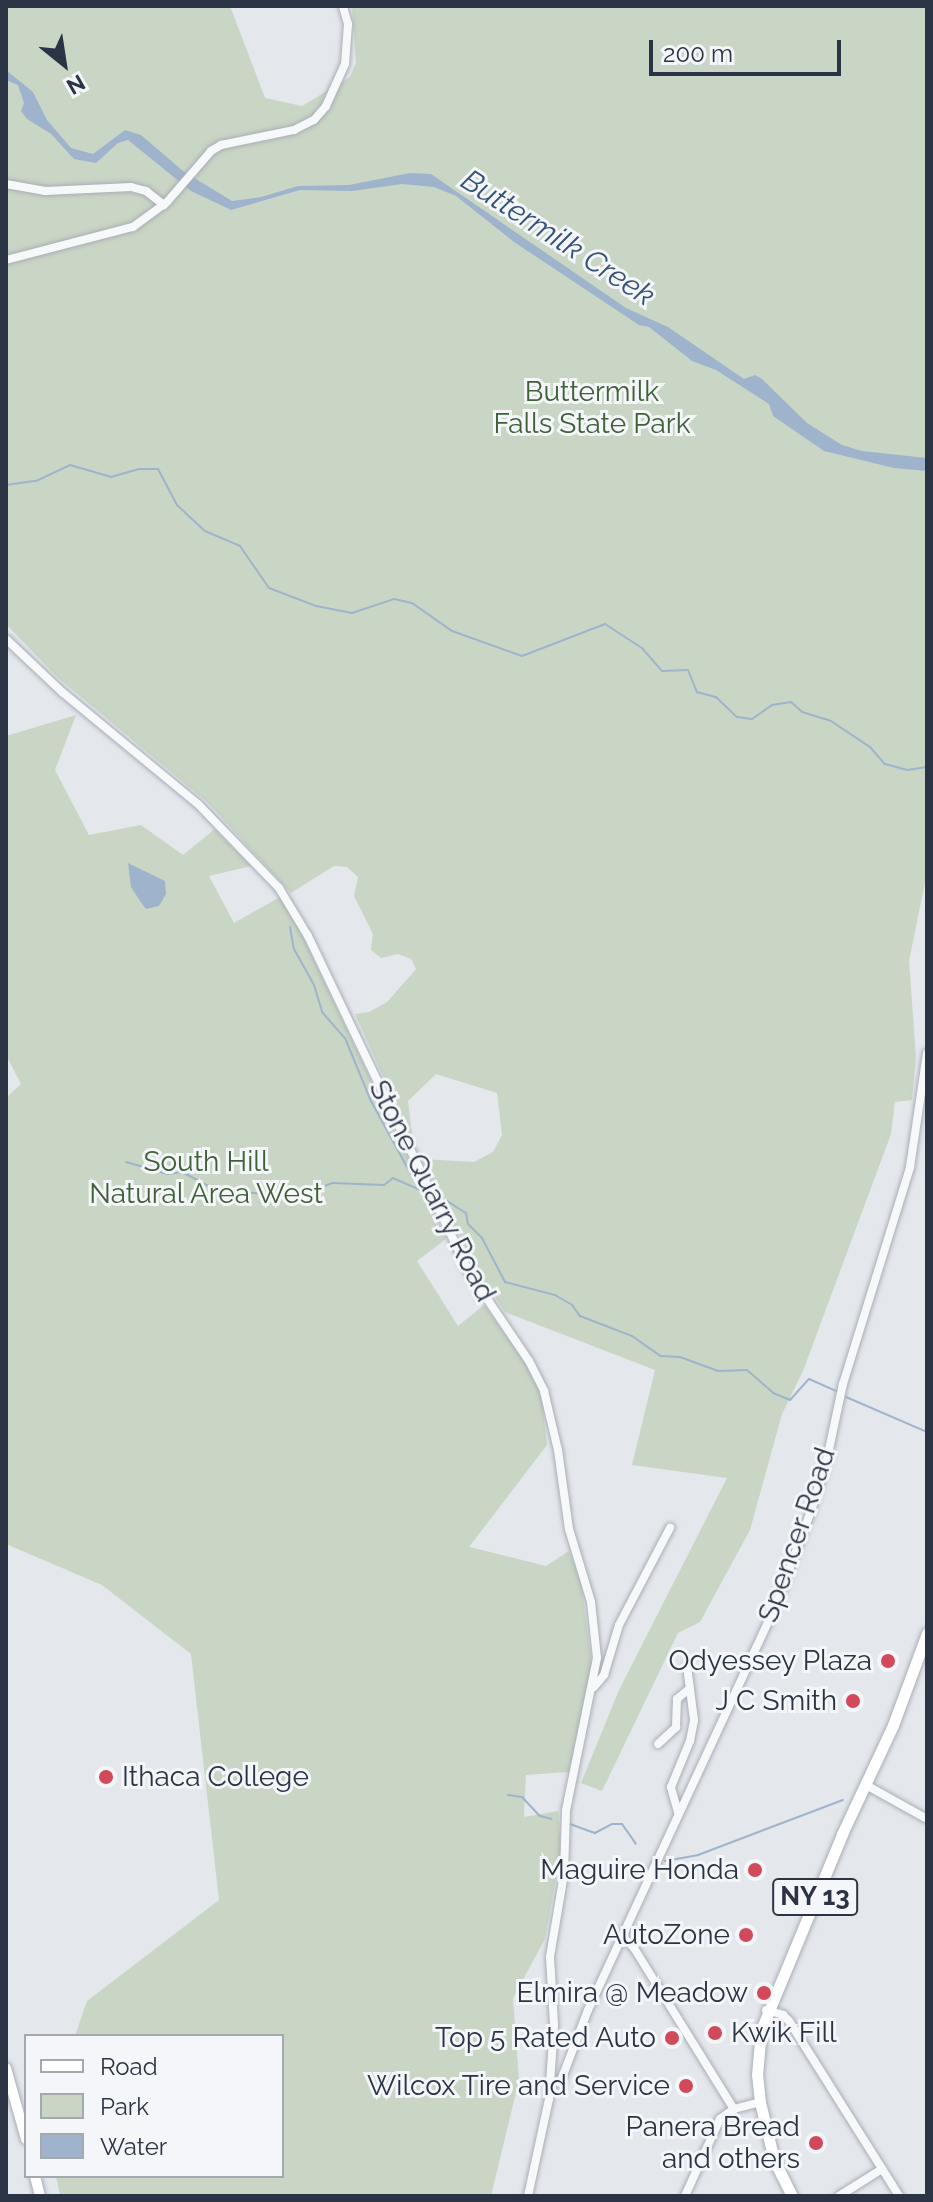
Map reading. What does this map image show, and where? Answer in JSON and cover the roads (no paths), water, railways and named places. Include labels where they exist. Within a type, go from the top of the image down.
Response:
[{"type":"highway","name":"NY 13","points":[[792,2196],[774,2160],[760,2102],[758,2059],[766,2010],[897,1716],[927,1633]]},
{"type":"main road","points":[[6,2068],[24,2132]]},
{"type":"street","points":[[6,260],[118,233],[164,205],[211,151],[231,141],[294,130],[314,120],[326,106],[345,64],[348,24],[343,6]]},
{"type":"street","points":[[6,184],[45,191],[131,187],[146,191],[164,205]]},
{"type":"street","name":"Stone Quarry Road","points":[[6,639],[62,692],[210,815],[261,867],[294,912],[455,1246],[544,1391],[558,1450],[569,1529],[591,1602],[597,1658],[594,1687],[566,1811],[564,1874],[551,1945],[554,2025],[549,2099],[528,2196]]},
{"type":"street","name":"Spencer Road","points":[[560,2083],[678,1812],[776,1605],[819,1486],[843,1384],[910,1167],[927,1053]]},
{"type":"street","points":[[594,1687],[604,1675],[619,1625],[670,1528]]},
{"type":"street","points":[[678,1812],[671,1787],[693,1730],[687,1666]]},
{"type":"street","points":[[658,1744],[676,1727],[677,1699],[689,1689]]},
{"type":"street","points":[[866,1785],[927,1819]]},
{"type":"street","points":[[622,1936],[634,1948],[734,2109]]},
{"type":"street","points":[[766,2010],[783,2015],[789,2021],[899,2196]]},
{"type":"street","points":[[685,2196],[716,2124],[734,2109],[760,2102]]},
{"type":"street","points":[[839,2196],[882,2169]]},
{"type":"water","points":[[6,70],[33,92],[47,120],[71,148],[93,154],[125,130],[141,135],[183,171],[232,201],[261,197],[298,186],[349,185],[410,173],[431,174],[626,308],[668,327],[744,379],[755,375],[762,379],[807,423],[842,445],[862,451],[927,458],[927,471],[894,468],[824,451],[773,416],[769,404],[716,370],[692,361],[649,327],[639,325],[514,242],[456,196],[434,187],[402,184],[352,191],[300,190],[231,210],[191,191],[128,140],[118,143],[96,163],[74,159],[51,134],[27,119],[21,111],[24,103],[18,85],[6,80]]},
{"type":"water","points":[[128,863],[165,881],[166,894],[159,906],[146,909],[140,901],[131,887]]},
{"type":"waterway","points":[[6,485],[36,481],[70,465],[111,477],[139,469],[158,469],[177,505],[205,531],[240,546],[269,588],[316,606],[352,613],[394,599],[412,603],[452,631],[522,656],[605,624],[642,648],[662,671],[688,670],[697,692],[716,697],[737,717],[752,719],[772,705],[791,702],[802,712],[831,721],[870,747],[885,764],[908,770],[927,767]]},
{"type":"waterway","points":[[290,927],[294,949],[314,985],[322,1012],[345,1038],[371,1101],[419,1189]]},
{"type":"waterway","points":[[126,1162],[167,1174],[182,1172],[212,1188],[272,1195],[309,1192],[332,1183],[384,1185],[393,1178],[420,1190]]},
{"type":"waterway","points":[[438,1195],[466,1213],[468,1224],[482,1238],[505,1282],[555,1295],[572,1305],[580,1316],[632,1336],[661,1356],[680,1357],[718,1371],[747,1370],[773,1393],[790,1400],[809,1379],[836,1391]]},
{"type":"waterway","points":[[846,1397],[927,1432]]},
{"type":"waterway","points":[[508,1795],[522,1797],[540,1816],[552,1819]]},
{"type":"waterway","points":[[665,1861],[698,1855],[843,1800]]},
{"type":"waterway","points":[[570,1824],[595,1833],[612,1824],[622,1824],[636,1844]]},
{"type":"place","name":"Odyessey Plaza","points":[[888,1661]]},
{"type":"place","name":"J C Smith","points":[[853,1701]]},
{"type":"place","name":"Ithaca College","points":[[106,1777]]},
{"type":"place","name":"Maguire Honda","points":[[755,1870]]},
{"type":"place","name":"AutoZone","points":[[746,1935]]},
{"type":"place","name":"Elmira @ Meadow","points":[[764,1993]]},
{"type":"place","name":"Kwik Fill","points":[[715,2033]]},
{"type":"place","name":"Top 5 Rated Auto","points":[[672,2038]]},
{"type":"place","name":"Wilcox Tire and Service","points":[[686,2086]]},
{"type":"place","name":"Panera Bread and others","points":[[816,2143]]},
{"type":"water label","name":"Buttermilk Creek","points":[[558,238]]},
{"type":"park label","name":"Buttermilk Falls State Park","points":[[592,408]]},
{"type":"park label","name":"South Hill Natural Area West","points":[[206,1178]]}]
